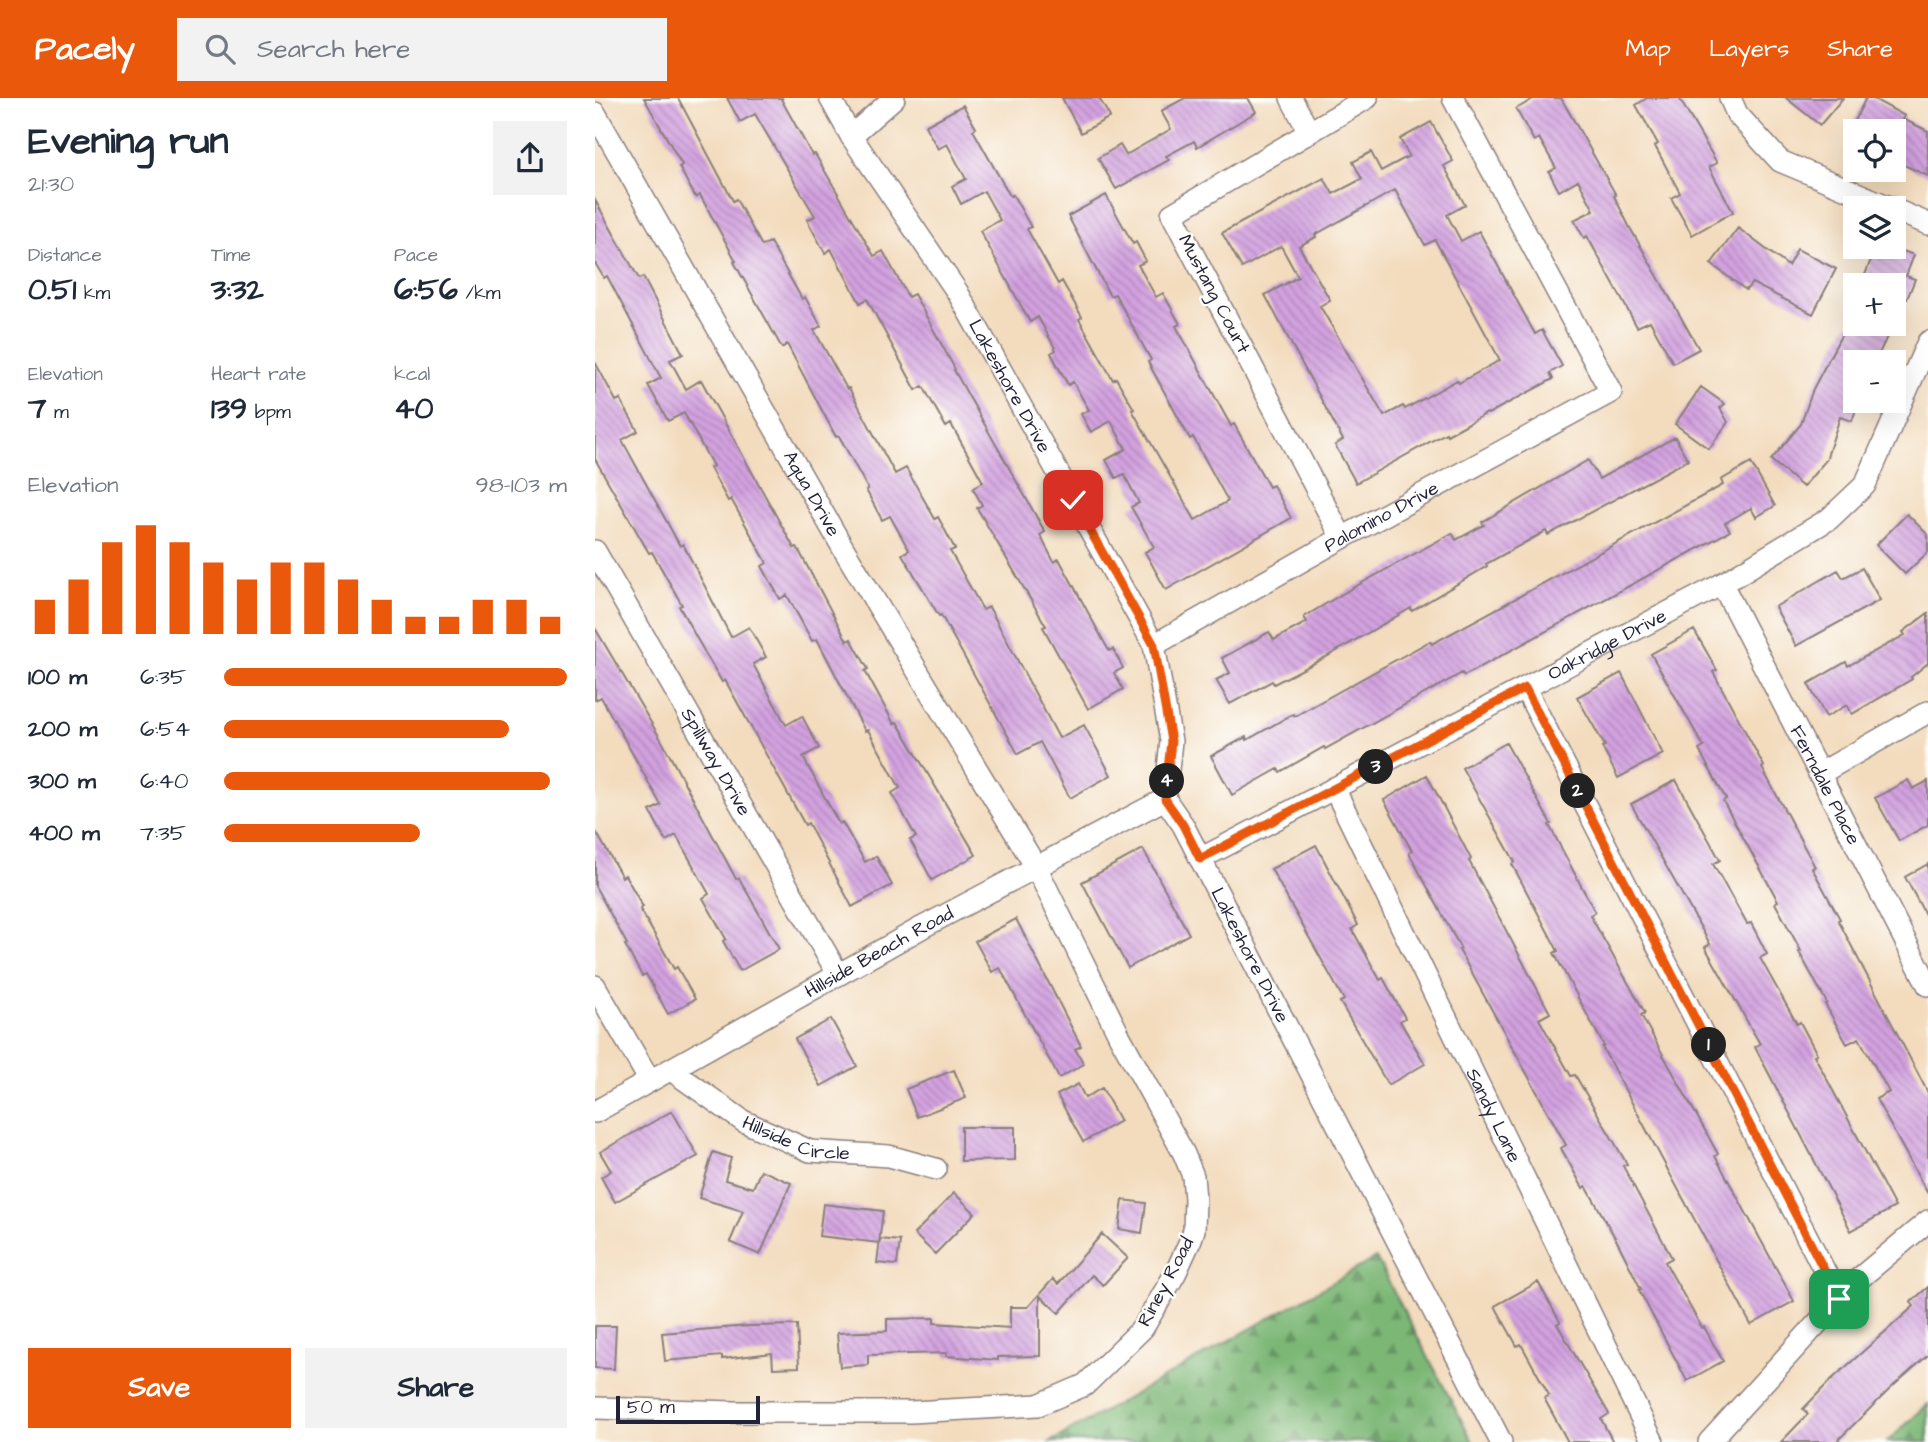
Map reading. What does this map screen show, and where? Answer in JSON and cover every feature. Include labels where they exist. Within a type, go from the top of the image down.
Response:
[{"type":"street","name":"Lakeshore Drive","points":[[830,98],[851,136],[958,293],[1154,645],[1171,741],[1165,799],[1183,825],[1501,1442]]},
{"type":"street","points":[[851,136],[894,98]]},
{"type":"street","points":[[1291,98],[1309,132]]},
{"type":"street","name":"Mustang Court","points":[[1342,538],[1172,214],[1367,98]]},
{"type":"street","name":"Palomino Drive","points":[[1154,645],[1342,538],[1611,392],[1453,98]]},
{"type":"street","points":[[1730,98],[1737,114],[1780,160],[1863,196]]},
{"type":"street","name":"Aqua Drive","points":[[595,113],[843,548],[1036,867]]},
{"type":"street","points":[[1906,215],[1928,224]]},
{"type":"street","name":"Oakridge Drive","points":[[1200,859],[1722,584],[1829,519],[1865,485],[1928,342]]},
{"type":"street","name":"Spillway Drive","points":[[595,551],[838,974]]},
{"type":"street","name":"Ferndale Place","points":[[1722,584],[1819,774],[1922,958],[1928,985]]},
{"type":"street","points":[[1525,688],[1839,1299]]},
{"type":"street","points":[[1819,774],[1928,712]]},
{"type":"street","name":"Sandy Lane","points":[[1334,788],[1653,1442]]},
{"type":"street","name":"Hillside Beach Road","points":[[595,1112],[838,974],[1165,799]]},
{"type":"street","name":"Riney Road","points":[[595,1408],[734,1412],[911,1412],[1038,1405],[1085,1385],[1143,1328],[1175,1274],[1194,1230],[1193,1176],[1184,1154],[1119,1037],[1036,867]]},
{"type":"street","points":[[595,986],[650,1081]]},
{"type":"street","name":"Hillside Circle","points":[[671,1070],[743,1121],[810,1151],[888,1156],[936,1169]]},
{"type":"street","points":[[1709,1442],[1855,1282],[1928,1222]]},
{"type":"green space","points":[[1376,1258],[1473,1442],[1050,1442]]},
{"type":"green space","points":[[1928,1404],[1928,1442],[1887,1442]]},
{"type":"building","points":[[644,98],[678,98],[733,201],[736,199],[762,246],[770,242],[802,299],[805,297],[821,326],[814,330],[895,474],[906,468],[935,519],[938,517],[955,549],[950,551],[983,610],[989,607],[1059,738],[1084,725],[1111,775],[1070,798],[1040,742],[1018,754],[941,615],[939,616],[902,554],[909,550],[890,516],[882,520],[866,490],[868,489],[839,436],[836,437],[787,344],[782,348],[700,195],[696,198],[679,167],[682,165]]},
{"type":"building","points":[[727,98],[783,98],[781,99],[812,155],[815,154],[874,256],[883,251],[908,297],[914,294],[1045,532],[1040,535],[1054,562],[1059,559],[1109,651],[1113,649],[1123,668],[1114,673],[1123,689],[1088,709],[1043,627],[1046,626],[977,508],[982,505],[973,488],[983,482],[951,424],[946,427],[923,386],[916,390],[867,299],[860,303],[831,249],[825,253],[807,220],[815,216],[755,114],[740,122]]},
{"type":"building","points":[[1062,98],[1099,98],[1110,117],[1081,133]]},
{"type":"building","points":[[1185,98],[1248,98],[1256,112],[1197,147],[1194,141],[1166,156],[1169,160],[1116,189],[1098,158],[1120,145],[1126,155],[1171,129],[1161,111]]},
{"type":"building","points":[[1535,98],[1561,98],[1699,349],[1673,363],[1650,321],[1637,327],[1587,236],[1584,238],[1574,220],[1594,210],[1578,180],[1559,191],[1549,172],[1556,168],[1539,138],[1534,141],[1516,109]]},
{"type":"building","points":[[1647,98],[1679,98],[1717,163],[1709,167],[1733,212],[1692,235],[1671,198],[1680,193],[1655,146],[1658,144],[1636,105]]},
{"type":"building","points":[[1786,98],[1843,98],[1820,125]]},
{"type":"building","points":[[1866,98],[1872,98],[1905,116],[1903,119],[1855,119]]},
{"type":"building","points":[[963,105],[976,128],[973,130],[1010,196],[1013,195],[1031,227],[1027,229],[1058,284],[1062,281],[1082,317],[1079,319],[1113,380],[1116,378],[1134,409],[1132,410],[1195,520],[1228,501],[1193,437],[1190,439],[1115,294],[1110,296],[1068,216],[1106,195],[1133,244],[1136,242],[1146,261],[1138,265],[1156,297],[1163,293],[1180,324],[1176,326],[1231,426],[1234,424],[1269,487],[1273,485],[1291,518],[1166,590],[1145,552],[1154,547],[1131,507],[1139,503],[1124,474],[1116,478],[1106,460],[1126,449],[1111,421],[1091,432],[1081,414],[1089,410],[1073,382],[1068,385],[1051,353],[1056,350],[1038,317],[1030,322],[980,231],[1000,220],[984,191],[961,204],[952,186],[966,179],[947,144],[938,149],[925,126]]},
{"type":"building","points":[[1906,120],[1928,131],[1928,176],[1906,166]]},
{"type":"building","points":[[1431,122],[1453,161],[1444,166],[1465,205],[1447,215],[1461,241],[1479,231],[1535,334],[1542,330],[1562,366],[1550,373],[1553,379],[1447,435],[1446,433],[1356,483],[1335,445],[1343,440],[1265,295],[1298,277],[1281,246],[1242,268],[1222,233],[1324,178],[1333,194],[1362,179],[1353,162],[1371,152],[1381,171],[1409,156],[1400,139]],"holes":[[[1395,190],[1425,245],[1435,240],[1500,360],[1459,383],[1457,380],[1405,409],[1403,406],[1384,416],[1320,306],[1330,300],[1299,246]]]},
{"type":"building","points":[[595,200],[639,279],[643,277],[683,354],[670,360],[686,389],[701,380],[794,548],[797,547],[847,641],[851,639],[868,669],[865,671],[894,724],[897,722],[976,855],[932,880],[910,840],[916,837],[892,793],[900,788],[868,730],[865,731],[817,639],[812,641],[787,595],[780,599],[762,566],[767,563],[731,499],[728,501],[710,468],[713,466],[684,413],[668,421],[648,385],[661,378],[607,276],[604,278],[595,263]]},
{"type":"building","points":[[1738,228],[1788,266],[1797,249],[1836,269],[1813,314],[1752,283],[1746,290],[1711,264]]},
{"type":"building","points":[[1906,252],[1914,255],[1906,276],[1906,273],[1866,273],[1871,259],[1906,259]]},
{"type":"building","points":[[1906,276],[1915,279],[1906,299]]},
{"type":"building","points":[[1843,332],[1843,336],[1887,336],[1881,350],[1843,350],[1843,413],[1855,413],[1852,421],[1840,417],[1826,460],[1803,487],[1771,460],[1801,424],[1813,389]]},
{"type":"building","points":[[595,362],[616,401],[620,399],[638,431],[622,440],[680,546],[683,544],[731,637],[749,627],[766,657],[753,664],[786,725],[802,716],[819,748],[803,757],[839,824],[842,822],[865,862],[876,856],[892,885],[852,907],[808,823],[805,825],[725,680],[722,682],[696,637],[679,606],[682,605],[652,552],[649,553],[595,459]]},
{"type":"building","points":[[1701,387],[1725,404],[1720,408],[1728,422],[1709,449],[1675,424]]},
{"type":"building","points":[[1675,437],[1688,460],[1548,535],[1546,531],[1486,564],[1487,566],[1412,611],[1411,608],[1326,657],[1274,684],[1272,681],[1230,704],[1216,680],[1230,673],[1222,658],[1269,632],[1274,640],[1307,622],[1304,617],[1342,594],[1452,533],[1456,540],[1484,525],[1482,522],[1588,460],[1599,479]]},
{"type":"building","points":[[1751,463],[1775,506],[1756,517],[1751,508],[1725,523],[1730,531],[1464,676],[1462,673],[1325,749],[1324,747],[1280,772],[1278,769],[1232,795],[1211,756],[1246,737],[1247,740],[1293,714],[1295,716],[1430,641],[1432,644],[1723,485],[1721,480]]},
{"type":"building","points":[[1907,514],[1928,535],[1928,552],[1905,574],[1876,545]]},
{"type":"building","points":[[1862,568],[1880,600],[1796,646],[1775,607],[1838,570],[1843,578]]},
{"type":"building","points":[[1928,613],[1928,663],[1911,677],[1912,679],[1852,714],[1847,705],[1826,717],[1808,684],[1846,662],[1848,666],[1905,635],[1903,632]]},
{"type":"building","points":[[595,628],[663,743],[736,879],[739,878],[779,949],[740,971],[703,898],[709,894],[676,835],[666,841],[650,811],[661,805],[601,697],[595,700]]},
{"type":"building","points":[[1694,630],[1717,670],[1713,672],[1764,766],[1762,768],[1815,867],[1812,868],[1840,919],[1838,920],[1928,1093],[1928,1194],[1876,1099],[1889,1092],[1859,1038],[1847,1044],[1825,1004],[1827,1003],[1775,903],[1778,901],[1723,801],[1726,799],[1699,750],[1704,747],[1651,654]]},
{"type":"building","points":[[1621,673],[1663,754],[1618,778],[1602,747],[1605,746],[1577,697]]},
{"type":"building","points":[[1506,743],[1595,912],[1590,915],[1645,1013],[1641,1015],[1718,1154],[1715,1156],[1794,1301],[1751,1325],[1602,1047],[1604,1046],[1554,953],[1558,951],[1512,864],[1515,862],[1462,768]]},
{"type":"building","points":[[1427,775],[1471,859],[1469,861],[1550,1013],[1539,1019],[1571,1076],[1575,1075],[1627,1164],[1623,1166],[1672,1258],[1665,1262],[1723,1361],[1687,1381],[1639,1290],[1641,1289],[1618,1243],[1561,1148],[1566,1145],[1459,950],[1461,949],[1409,853],[1412,851],[1384,800]]},
{"type":"building","points":[[1676,780],[1720,860],[1713,864],[1747,924],[1751,923],[1767,954],[1760,958],[1797,1024],[1800,1022],[1817,1054],[1814,1055],[1895,1207],[1851,1231],[1755,1047],[1760,1044],[1705,947],[1710,944],[1631,804]]},
{"type":"building","points":[[1908,780],[1913,789],[1928,781],[1928,825],[1899,841],[1875,798]]},
{"type":"building","points":[[595,830],[622,877],[625,875],[643,907],[640,909],[674,969],[677,967],[695,999],[668,1014],[646,974],[642,976],[595,886]]},
{"type":"building","points":[[1316,845],[1358,925],[1352,929],[1405,1018],[1400,1021],[1425,1064],[1388,1085],[1340,1002],[1344,1000],[1271,869]]},
{"type":"building","points":[[1143,849],[1189,934],[1128,968],[1082,882]]},
{"type":"building","points":[[1928,864],[1928,920],[1905,877]]},
{"type":"building","points":[[1016,919],[1081,1046],[1075,1049],[1084,1064],[1059,1078],[1000,968],[992,972],[975,941]]},
{"type":"building","points":[[831,1019],[857,1066],[821,1086],[795,1039]]},
{"type":"building","points":[[954,1070],[966,1098],[917,1117],[906,1089]]},
{"type":"building","points":[[1078,1084],[1085,1098],[1102,1088],[1120,1121],[1083,1142],[1057,1095]]},
{"type":"building","points":[[672,1111],[698,1156],[615,1202],[601,1177],[611,1171],[600,1152]]},
{"type":"building","points":[[961,1127],[1015,1127],[1015,1160],[961,1161]]},
{"type":"building","points":[[713,1152],[731,1158],[725,1180],[753,1188],[761,1170],[791,1183],[760,1255],[730,1242],[743,1211],[699,1198]]},
{"type":"building","points":[[954,1193],[975,1213],[935,1254],[914,1234]]},
{"type":"building","points":[[1123,1200],[1146,1203],[1142,1233],[1119,1229]]},
{"type":"building","points":[[823,1204],[883,1211],[879,1243],[819,1236]]},
{"type":"building","points":[[1102,1234],[1128,1258],[1103,1285],[1092,1275],[1059,1313],[1040,1296],[1040,1356],[998,1357],[998,1360],[946,1356],[947,1353],[868,1355],[868,1365],[840,1367],[837,1333],[887,1331],[887,1319],[934,1318],[934,1323],[1010,1328],[1010,1307],[1028,1307],[1053,1279],[1058,1284]]},
{"type":"building","points":[[880,1239],[900,1241],[897,1265],[877,1263]]},
{"type":"building","points":[[1538,1282],[1560,1322],[1557,1324],[1609,1414],[1601,1419],[1613,1442],[1568,1442],[1544,1398],[1549,1395],[1521,1344],[1517,1346],[1495,1306]]},
{"type":"building","points":[[1928,1287],[1928,1355],[1836,1442],[1781,1442],[1808,1414],[1803,1409],[1831,1380],[1914,1306],[1911,1302]]},
{"type":"building","points":[[797,1325],[799,1367],[773,1368],[772,1353],[722,1359],[722,1356],[665,1361],[662,1333]]},
{"type":"building","points":[[595,1326],[616,1326],[614,1369],[595,1368]]},
{"type":"route","points":[[1073,500],[1154,645],[1171,741],[1165,799],[1183,825],[1200,859],[1525,688],[1839,1299]]}]
